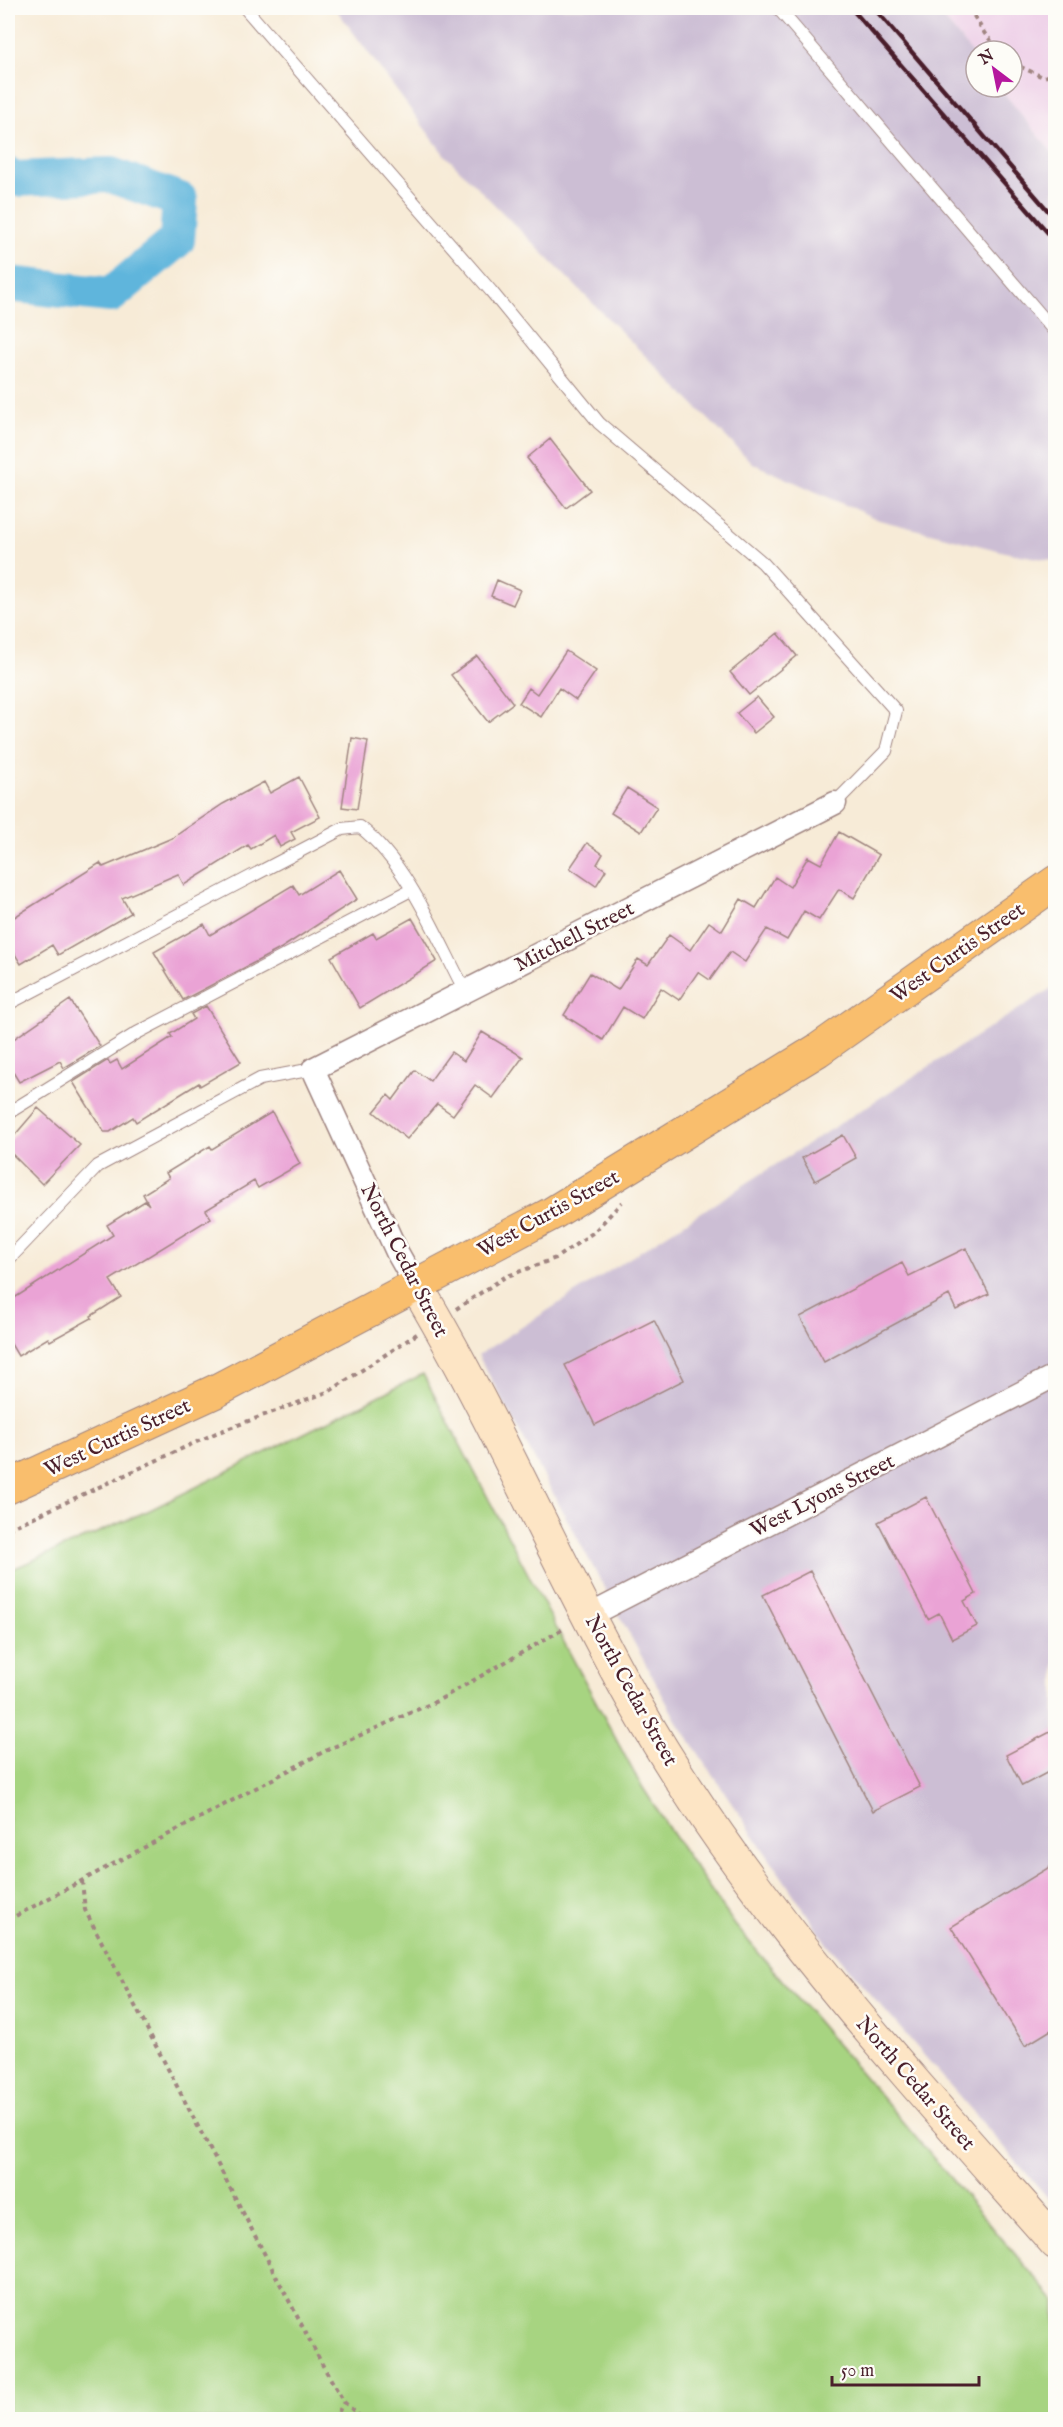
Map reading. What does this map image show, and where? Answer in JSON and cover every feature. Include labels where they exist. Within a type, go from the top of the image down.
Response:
[{"type":"main road","name":"West Curtis Street","points":[[8,1488],[216,1391],[553,1213],[846,1031],[1056,882]]},
{"type":"street","name":"Mitchell Street","points":[[313,1069],[835,803]]},
{"type":"street","name":"North Cedar Street","points":[[313,1069],[397,1252],[634,1702],[689,1791],[748,1876],[835,1990],[1050,2227]]},
{"type":"street","name":"West Lyons Street","points":[[590,1615],[1056,1376]]},
{"type":"lane","points":[[245,8],[491,291],[599,423],[764,562],[896,711],[886,751],[835,803]]},
{"type":"lane","points":[[778,8],[1056,333]]},
{"type":"lane","points":[[8,1004],[342,829],[360,826],[375,838],[411,890],[465,991]]},
{"type":"lane","points":[[8,1113],[137,1033],[411,890]]},
{"type":"lane","points":[[8,1260],[98,1166],[260,1078],[313,1069]]},
{"type":"path","points":[[969,8],[989,39]]},
{"type":"path","points":[[1024,70],[1043,77],[1056,74]]},
{"type":"path","points":[[8,1920],[327,1750],[448,1695],[590,1615]]},
{"type":"path","points":[[82,1881],[84,1910],[344,2402],[364,2420]]},
{"type":"path","points":[[334,2420],[344,2402]]},
{"type":"shaded area","points":[[335,8],[935,8],[964,43],[964,99],[1009,99],[1055,156],[1055,561],[1009,553],[879,520],[752,463],[443,153]]},
{"type":"shaded area","points":[[935,8],[1055,8],[1055,156],[1009,99],[1024,99],[1024,39],[964,39],[964,43]]},
{"type":"shaded area","points":[[1055,986],[1055,2206],[827,1944],[676,1720],[478,1355]]},
{"type":"green space","points":[[423,1374],[638,1780],[673,1835],[735,1925],[1055,2301],[1055,2419],[8,2419],[8,1571],[150,1510]]},
{"type":"building","points":[[550,439],[590,490],[566,508],[527,458]]},
{"type":"building","points":[[497,580],[520,590],[513,605],[491,596]]},
{"type":"building","points":[[778,633],[797,656],[749,695],[730,672]]},
{"type":"building","points":[[566,651],[596,671],[576,700],[559,688],[541,717],[519,703],[529,688],[537,694]]},
{"type":"building","points":[[477,656],[513,703],[488,722],[451,675]]},
{"type":"building","points":[[757,697],[774,717],[754,733],[737,713]]},
{"type":"building","points":[[352,738],[368,741],[357,809],[342,807]]},
{"type":"building","points":[[299,777],[320,817],[291,832],[295,839],[280,847],[274,835],[251,849],[248,845],[184,885],[178,874],[122,898],[131,913],[58,955],[52,945],[21,964],[8,943],[8,921],[100,863],[103,867],[172,838],[223,804],[264,782],[270,793]]},
{"type":"building","points":[[627,788],[657,807],[641,832],[611,813]]},
{"type":"building","points":[[839,832],[879,855],[854,898],[839,889],[819,920],[804,911],[787,940],[767,929],[745,962],[730,952],[710,980],[698,972],[679,1000],[661,988],[642,1019],[623,1007],[603,1040],[564,1015],[590,973],[618,990],[638,959],[648,965],[669,935],[690,950],[709,922],[722,931],[741,899],[756,908],[775,877],[790,887],[808,857],[821,864]]},
{"type":"building","points":[[587,843],[603,854],[597,864],[606,870],[596,886],[570,868]]},
{"type":"building","points":[[339,870],[357,899],[280,949],[183,1000],[154,952],[204,924],[210,935],[293,885],[299,895]]},
{"type":"building","points":[[412,918],[437,961],[360,1008],[331,957],[373,933],[376,938]]},
{"type":"building","points":[[70,1000],[100,1046],[64,1068],[60,1061],[19,1082],[8,1064],[8,1043]]},
{"type":"building","points":[[206,1006],[241,1062],[200,1086],[199,1083],[136,1122],[133,1117],[110,1132],[104,1132],[73,1082],[108,1060],[110,1064],[117,1060],[122,1069],[172,1037],[170,1034],[194,1019],[191,1014]]},
{"type":"building","points":[[482,1032],[523,1057],[493,1098],[475,1085],[453,1115],[437,1104],[407,1139],[374,1112],[388,1095],[393,1100],[415,1070],[430,1081],[451,1052],[464,1061]]},
{"type":"building","points":[[38,1108],[80,1145],[42,1184],[8,1150],[8,1143]]},
{"type":"building","points":[[272,1112],[300,1164],[258,1188],[254,1181],[206,1210],[211,1218],[110,1280],[121,1297],[91,1316],[92,1318],[50,1341],[48,1338],[18,1356],[8,1339],[8,1302],[113,1235],[107,1225],[145,1201],[149,1205],[143,1194],[169,1178],[166,1173],[210,1146],[212,1149]]},
{"type":"building","points":[[843,1135],[856,1158],[815,1181],[802,1158]]},
{"type":"building","points":[[966,1248],[989,1294],[956,1310],[949,1295],[824,1362],[800,1317],[902,1263],[909,1276]]},
{"type":"building","points":[[654,1320],[684,1380],[595,1425],[565,1365]]},
{"type":"building","points":[[926,1497],[976,1594],[964,1601],[977,1626],[952,1639],[939,1613],[928,1619],[878,1522]]},
{"type":"building","points":[[810,1571],[920,1787],[873,1811],[763,1595]]},
{"type":"building","points":[[1056,1729],[1056,1768],[1022,1786],[1006,1755]]},
{"type":"building","points":[[1056,1863],[1056,2027],[1025,2046],[951,1927]]},
{"type":"waterway","points":[[8,175],[14,179],[111,175],[180,200],[177,240],[111,295],[8,284]]},
{"type":"railway","points":[[851,8],[1056,242]]},
{"type":"railway","points":[[874,8],[1056,220]]}]
